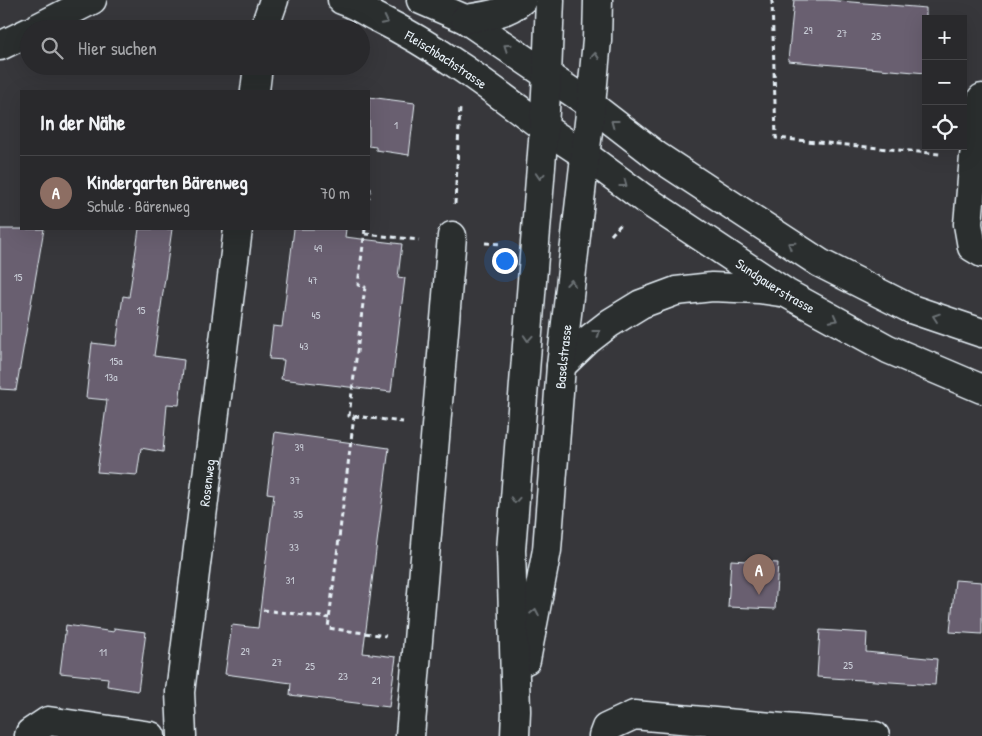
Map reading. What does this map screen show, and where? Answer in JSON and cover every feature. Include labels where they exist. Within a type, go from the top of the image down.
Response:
[{"type":"main road","points":[[53,20],[92,0]]},
{"type":"main road","points":[[267,20],[274,0]]},
{"type":"main road","name":"Fleischbachstrasse","points":[[342,0],[396,26],[463,68],[544,128],[585,155]]},
{"type":"main road","points":[[420,0],[465,19],[591,105],[657,156],[820,263],[911,309],[982,333]]},
{"type":"main road","points":[[465,19],[491,15],[517,5],[522,0]]},
{"type":"main road","name":"Baselstrasse","points":[[516,724],[511,550],[544,128],[550,0]]},
{"type":"main road","name":"Baselstrasse","points":[[516,724],[547,550],[561,366],[591,105],[597,40],[598,0]]},
{"type":"main road","points":[[0,46],[20,36]]},
{"type":"main road","points":[[255,90],[257,75]]},
{"type":"main road","points":[[982,98],[968,224],[972,247],[982,253]]},
{"type":"main road","name":"Sundgauerstrasse","points":[[585,155],[643,198],[786,293],[888,349],[982,389]]},
{"type":"main road","name":"Rosenweg","points":[[182,736],[180,692],[238,230]]},
{"type":"main road","points":[[410,736],[452,240]]},
{"type":"main road","points":[[561,366],[588,340],[610,323],[641,304],[676,290],[720,287],[759,289],[786,293]]},
{"type":"main road","points":[[603,736],[606,728],[634,716],[875,736]]},
{"type":"main road","points":[[29,736],[30,733],[48,721],[151,736]]},
{"type":"path","points":[[772,0],[776,138],[974,157]]},
{"type":"path","points":[[452,240],[463,68]]},
{"type":"path","points":[[609,238],[628,216]]},
{"type":"path","points":[[365,230],[358,286],[365,287],[349,416],[436,426]]},
{"type":"path","points":[[365,234],[505,244]]},
{"type":"path","points":[[354,416],[328,628],[418,640]]},
{"type":"path","points":[[263,610],[329,618]]},
{"type":"building","points":[[794,0],[827,0],[926,8],[926,15],[922,15],[922,73],[788,61]]},
{"type":"building","points":[[370,97],[415,103],[409,155],[376,150],[376,147],[370,146]]},
{"type":"building","points":[[0,229],[44,230],[16,390],[0,389]]},
{"type":"building","points":[[139,230],[172,230],[154,356],[184,360],[179,405],[167,404],[163,452],[141,448],[137,475],[97,472],[107,400],[86,398],[92,343],[116,346],[123,296],[129,297]]},
{"type":"building","points":[[294,230],[346,230],[345,237],[402,244],[398,277],[405,278],[391,392],[281,379],[284,360],[269,359],[273,326],[282,327]]},
{"type":"building","points":[[275,432],[389,448],[363,653],[396,657],[389,707],[290,695],[291,683],[225,674],[232,625],[258,628],[274,494],[267,493]]},
{"type":"building","points":[[731,560],[778,563],[775,609],[728,607]]},
{"type":"building","points":[[955,580],[982,582],[982,634],[950,632]]},
{"type":"building","points":[[66,625],[114,632],[114,628],[146,632],[138,691],[107,686],[108,678],[60,673]]},
{"type":"building","points":[[820,630],[867,633],[866,652],[937,659],[935,685],[817,677]]},
{"type":"place","name":"Kindergarten Bärenweg","points":[[759,595]]}]
